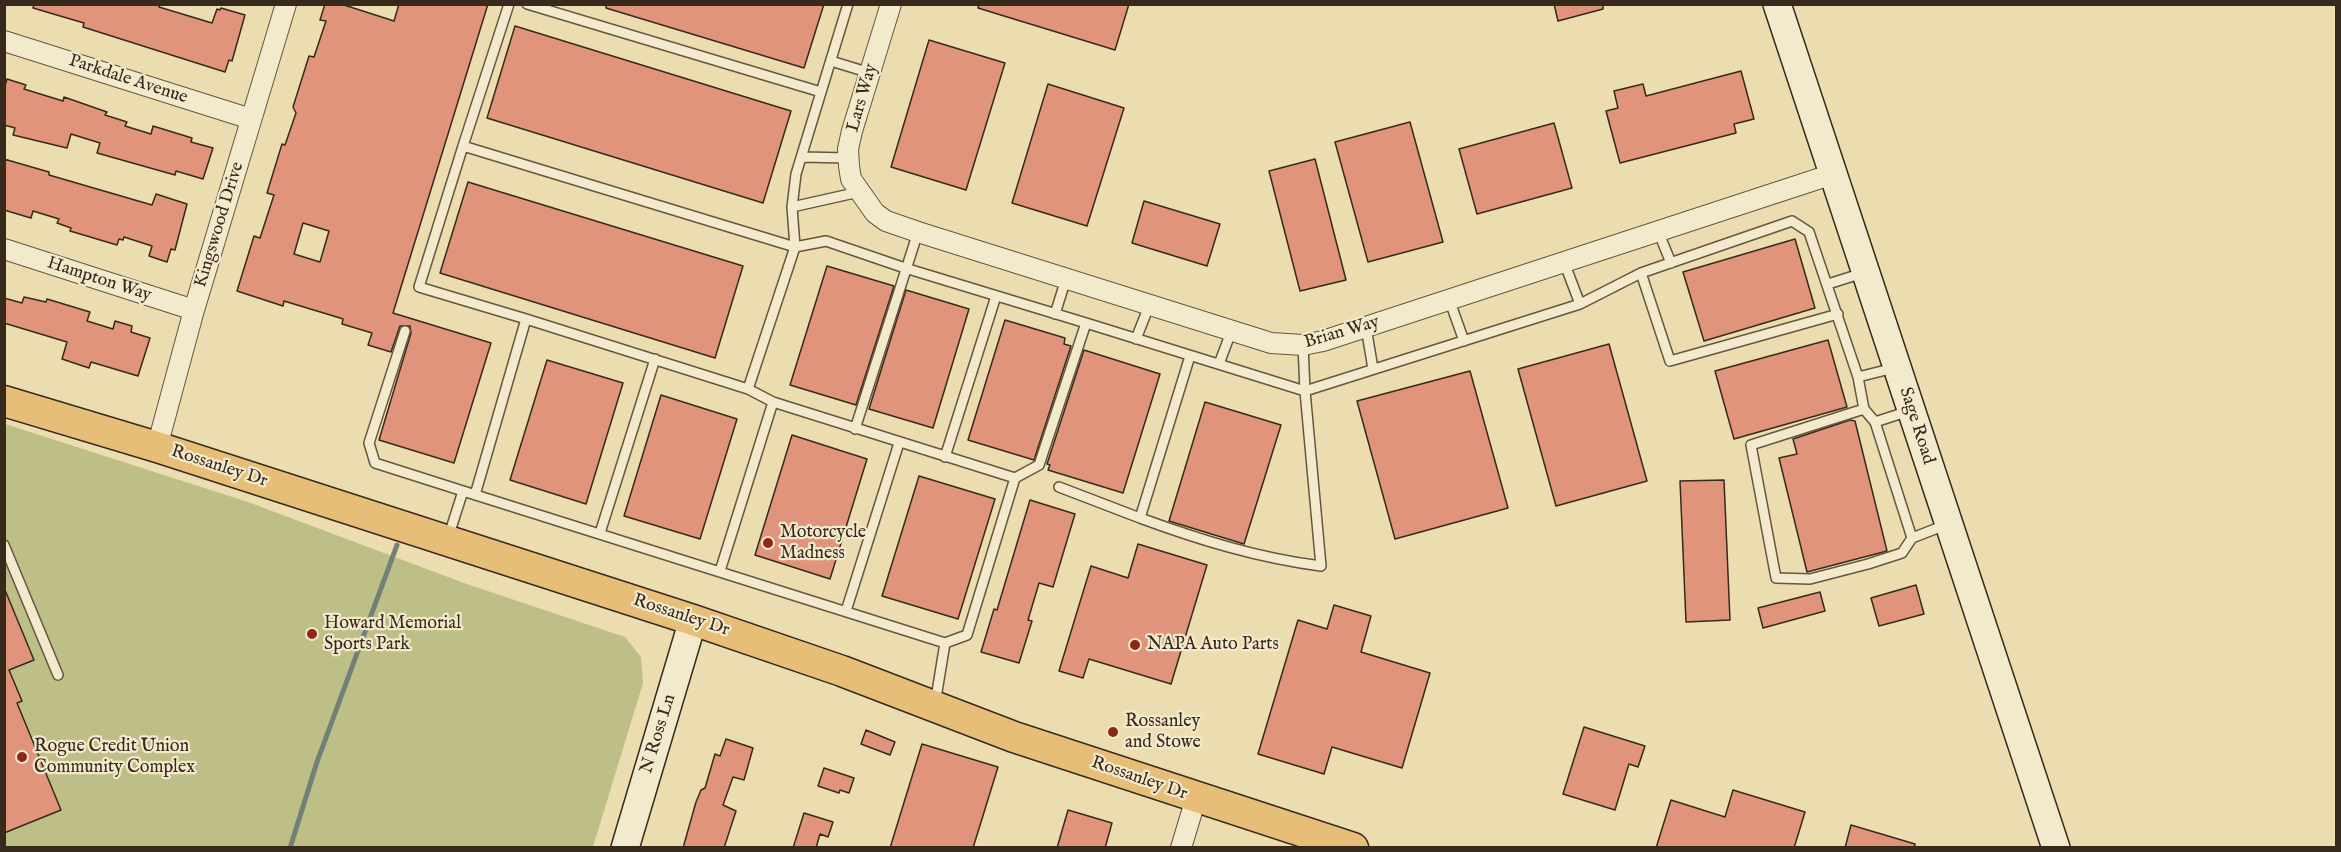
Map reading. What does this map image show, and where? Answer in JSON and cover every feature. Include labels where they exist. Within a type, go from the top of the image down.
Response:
[{"type":"main road","name":"Sage Road","points":[[1777,4],[2056,848]]},
{"type":"main road","name":"Rossanley Dr","points":[[4,400],[693,620],[1014,736],[1353,848]]},
{"type":"main road","name":"N Ross Ln","points":[[625,848],[693,620]]},
{"type":"street","name":"Kingswood Drive","points":[[157,447],[195,310],[286,4]]},
{"type":"street","name":"Lars Way","points":[[859,192],[851,179],[849,158],[852,131],[889,5]]},
{"type":"street","name":"Parkdale Avenue","points":[[4,41],[251,119]]},
{"type":"street","name":"Brian Way","points":[[859,192],[875,213],[886,221],[1231,332],[1271,343],[1303,345],[1366,327],[1833,174]]},
{"type":"street","name":"Hampton Way","points":[[4,249],[195,310]]},
{"type":"street","points":[[1181,848],[1196,798]]},
{"type":"lane","points":[[508,4],[419,287],[748,388],[773,402],[1015,478]]},
{"type":"lane","points":[[527,4],[821,92]]},
{"type":"lane","points":[[748,388],[795,247],[792,207],[801,157],[848,4]]},
{"type":"lane","points":[[831,61],[870,73]]},
{"type":"lane","points":[[463,146],[795,247],[826,241],[905,268],[1305,391],[1580,303],[1641,273],[1792,221],[1809,232],[1858,377],[1864,409],[1875,422],[1912,538]]},
{"type":"lane","points":[[801,157],[849,158]]},
{"type":"lane","points":[[792,207],[859,192]]},
{"type":"lane","points":[[1658,231],[1671,263]]},
{"type":"lane","points":[[855,429],[918,232]]},
{"type":"lane","points":[[1564,262],[1580,303]]},
{"type":"lane","points":[[1641,273],[1670,361],[1838,314]]},
{"type":"lane","points":[[1828,284],[1866,273]]},
{"type":"lane","points":[[1055,314],[1066,279]]},
{"type":"lane","points":[[945,457],[996,296]]},
{"type":"lane","points":[[1449,299],[1464,341]]},
{"type":"lane","points":[[1136,339],[1149,306]]},
{"type":"lane","points":[[475,495],[526,319]]},
{"type":"lane","points":[[405,331],[369,443],[375,463],[945,643],[967,635],[1015,478],[1039,465],[1086,323]]},
{"type":"lane","points":[[1366,327],[1373,369]]},
{"type":"lane","points":[[1219,364],[1231,332]]},
{"type":"lane","points":[[1059,487],[1204,541],[1274,560],[1321,566],[1303,345]]},
{"type":"lane","points":[[1140,518],[1190,356]]},
{"type":"lane","points":[[600,533],[655,359]]},
{"type":"lane","points":[[1858,377],[1897,367]]},
{"type":"lane","points":[[720,571],[773,402]]},
{"type":"lane","points":[[1864,409],[1751,445],[1776,578],[1810,579],[1868,564],[1902,553],[1912,538],[1949,523]]},
{"type":"lane","points":[[1875,422],[1910,410]]},
{"type":"lane","points":[[846,611],[899,443]]},
{"type":"lane","points":[[447,540],[463,491]]},
{"type":"lane","points":[[4,545],[58,675]]},
{"type":"lane","points":[[935,706],[945,643]]},
{"type":"green space","name":"Howard Memorial Sports Park","points":[[5,424],[248,502],[464,583],[625,637],[641,657],[643,683],[593,847],[5,848]]},
{"type":"building","points":[[34,4],[160,4],[159,7],[212,23],[217,9],[221,8],[245,15],[232,61],[229,60],[225,72],[83,27],[84,23],[33,8]]},
{"type":"building","points":[[325,4],[341,4],[394,21],[399,4],[488,4],[393,313],[491,343],[454,463],[379,440],[411,333],[410,326],[400,326],[391,352],[368,345],[372,333],[342,324],[343,319],[284,301],[283,306],[237,291],[254,236],[260,238],[274,195],[267,193],[282,144],[285,145],[296,113],[293,107],[309,56],[314,57],[326,21],[320,20]],"holes":[[[303,223],[329,231],[320,262],[294,254]]]},
{"type":"building","points":[[606,4],[824,4],[804,68],[606,8]]},
{"type":"building","points":[[979,4],[1129,4],[1115,50],[978,8]]},
{"type":"building","points":[[1554,4],[1603,4],[1603,9],[1558,21]]},
{"type":"building","points":[[515,26],[791,111],[763,203],[487,118]]},
{"type":"building","points":[[929,40],[1005,63],[966,190],[891,167]]},
{"type":"building","points":[[1741,71],[1754,119],[1734,124],[1736,133],[1620,163],[1606,111],[1618,108],[1614,91],[1643,84],[1646,96]]},
{"type":"building","points":[[7,79],[26,85],[24,89],[63,101],[64,97],[107,112],[105,115],[127,122],[125,126],[151,134],[153,126],[192,138],[191,142],[213,148],[203,179],[176,171],[175,175],[97,153],[100,143],[71,134],[67,148],[13,135],[15,128],[4,125],[4,89]]},
{"type":"building","points":[[1048,84],[1124,108],[1087,226],[1012,203]]},
{"type":"building","points":[[1410,122],[1443,242],[1368,262],[1335,142]]},
{"type":"building","points":[[1554,123],[1572,188],[1477,214],[1459,149]]},
{"type":"building","points":[[4,159],[49,172],[49,175],[152,205],[156,194],[187,204],[175,250],[171,249],[167,262],[149,256],[152,246],[124,237],[123,240],[119,239],[117,245],[70,231],[71,228],[57,223],[59,219],[33,211],[31,218],[4,210]]},
{"type":"building","points":[[1315,159],[1346,280],[1300,291],[1269,171]]},
{"type":"building","points":[[468,182],[743,266],[715,358],[440,273]]},
{"type":"building","points":[[1144,201],[1220,224],[1207,266],[1132,243]]},
{"type":"building","points":[[1795,239],[1815,308],[1704,341],[1683,272]]},
{"type":"building","points":[[827,266],[894,286],[856,405],[790,385]]},
{"type":"building","points":[[906,290],[969,309],[933,428],[869,409]]},
{"type":"building","points":[[24,297],[46,302],[47,299],[90,312],[87,321],[113,329],[115,321],[132,326],[131,332],[150,338],[138,376],[91,362],[89,368],[62,359],[67,342],[4,323],[4,298],[22,303]]},
{"type":"building","points":[[1005,320],[1065,338],[1064,344],[1071,346],[1034,460],[968,440]]},
{"type":"building","points":[[1828,340],[1847,407],[1734,439],[1715,371]]},
{"type":"building","points":[[1609,344],[1647,481],[1556,506],[1518,369]]},
{"type":"building","points":[[1084,350],[1160,374],[1123,493],[1048,470],[1050,465],[1047,464]]},
{"type":"building","points":[[547,360],[623,383],[586,504],[510,480]]},
{"type":"building","points":[[1470,371],[1508,508],[1395,539],[1357,401]]},
{"type":"building","points":[[661,395],[737,419],[700,539],[624,516]]},
{"type":"building","points":[[1205,402],[1281,425],[1244,544],[1169,521]]},
{"type":"building","points":[[1850,420],[1855,421],[1887,551],[1807,572],[1779,458],[1797,454],[1793,439]]},
{"type":"building","points":[[792,435],[867,459],[830,579],[755,555]]},
{"type":"building","points":[[919,476],[995,499],[958,619],[882,596]]},
{"type":"building","points":[[1724,480],[1730,620],[1686,622],[1680,481]]},
{"type":"building","points":[[1030,500],[1075,514],[1053,587],[1039,583],[1028,620],[1032,621],[1019,663],[981,652],[994,609],[997,610]]},
{"type":"building","points":[[1138,544],[1207,565],[1171,684],[1089,659],[1083,678],[1059,671],[1091,566],[1128,578]]},
{"type":"building","points":[[1916,585],[1924,614],[1879,626],[1871,598]]},
{"type":"building","name":"Rogue Credit Union Community Complex","points":[[5,590],[34,660],[9,670],[22,701],[17,703],[61,810],[4,833]]},
{"type":"building","points":[[1820,592],[1825,611],[1763,628],[1758,608]]},
{"type":"building","points":[[1334,605],[1371,616],[1361,652],[1430,673],[1402,768],[1332,747],[1324,774],[1258,754],[1298,620],[1327,629]]},
{"type":"building","points":[[1584,727],[1645,746],[1638,767],[1629,764],[1615,810],[1563,794]]},
{"type":"building","points":[[866,730],[895,742],[890,755],[861,744]]},
{"type":"building","points":[[726,739],[753,748],[744,780],[733,777],[723,805],[736,811],[724,848],[683,848],[696,802],[701,790],[705,788],[715,754],[720,756]]},
{"type":"building","points":[[922,744],[998,767],[973,848],[890,848]]},
{"type":"building","points":[[824,768],[854,778],[849,793],[840,790],[839,793],[818,786]]},
{"type":"building","points":[[1733,790],[1805,812],[1794,848],[1656,848],[1671,800],[1725,817]]},
{"type":"building","points":[[1068,810],[1112,823],[1105,848],[1057,848]]},
{"type":"building","points":[[804,813],[833,822],[828,837],[820,834],[816,848],[793,848]]},
{"type":"building","points":[[1851,825],[1915,844],[1914,848],[1845,848]]},
{"type":"waterway","points":[[290,848],[317,762],[397,545]]},
{"type":"place","name":"Motorcycle Madness","points":[[768,543]]},
{"type":"place","name":"Howard Memorial Sports Park","points":[[312,634]]},
{"type":"place","name":"NAPA Auto Parts","points":[[1135,645]]},
{"type":"place","name":"Rossanley and Stowe","points":[[1113,732]]},
{"type":"place","name":"Rogue Credit Union Community Complex","points":[[22,757]]}]
